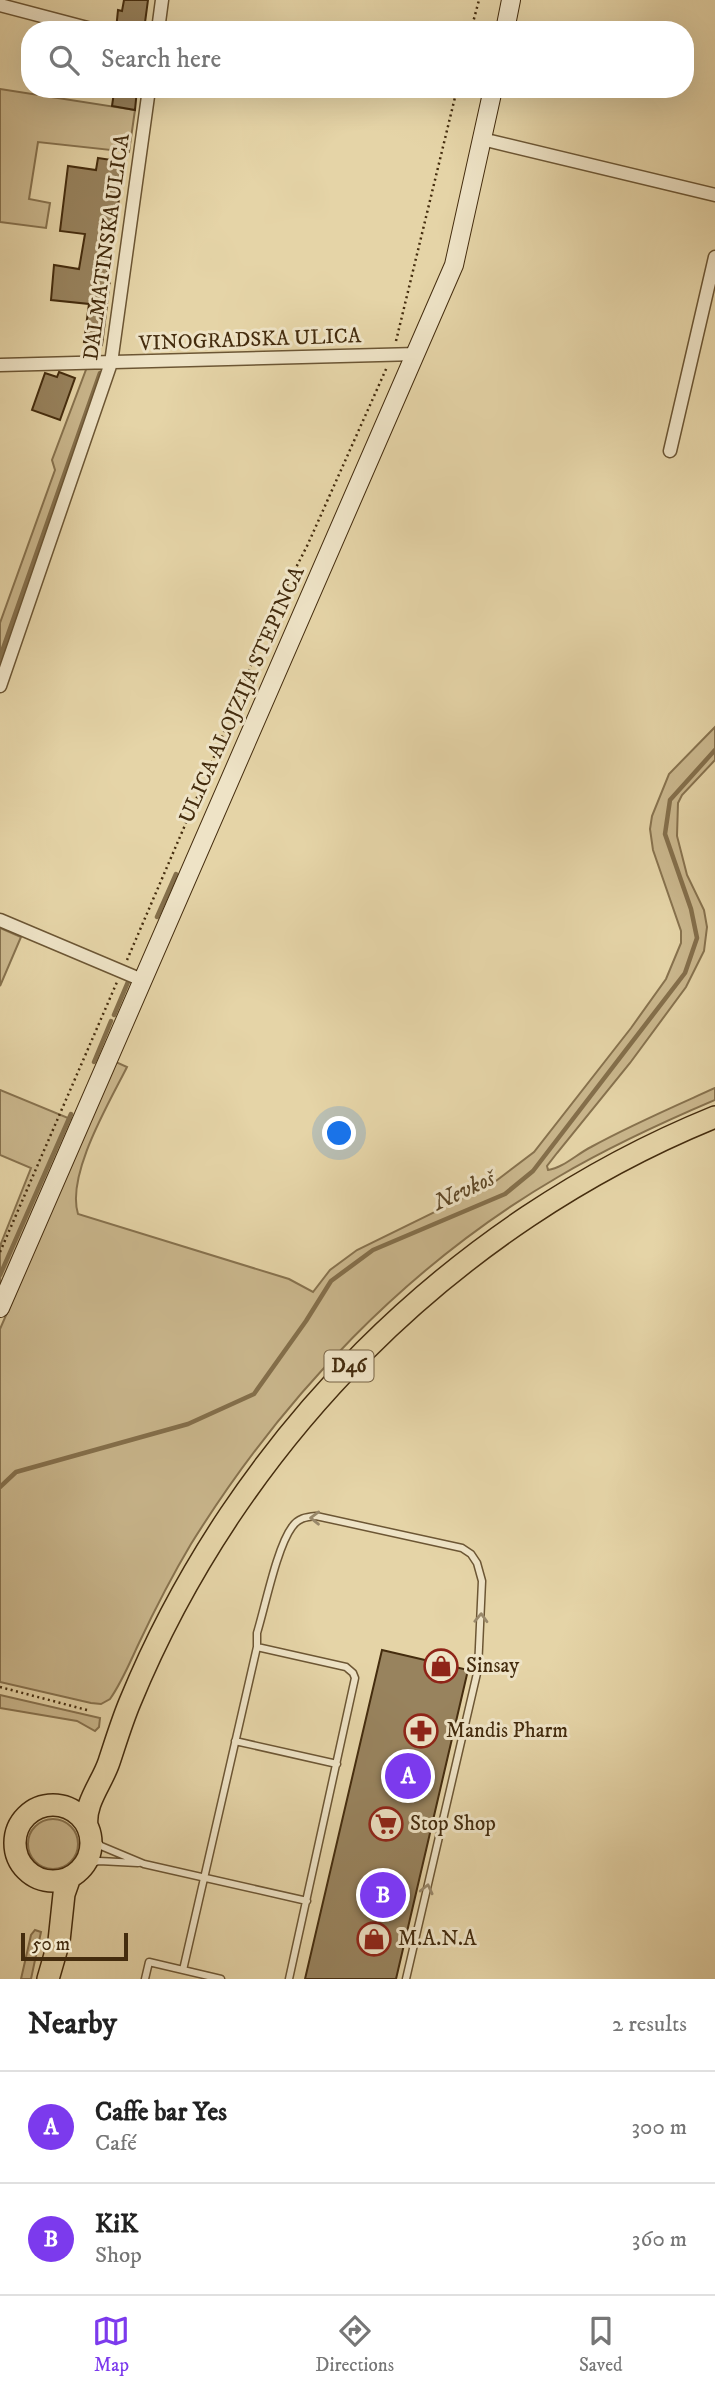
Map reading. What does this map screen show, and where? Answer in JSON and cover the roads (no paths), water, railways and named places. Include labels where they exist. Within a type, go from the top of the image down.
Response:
[{"type":"main road","points":[[507,21],[511,0]]},
{"type":"main road","name":"ULICA ALOJZIJA STEPINCA","points":[[0,1308],[454,265],[491,98]]},
{"type":"main road","name":"D46","points":[[50,1971],[59,1941],[64,1894],[90,1850],[88,1809],[105,1772],[140,1676],[190,1578],[258,1475],[315,1403],[349,1366],[442,1279],[578,1185],[643,1149],[715,1117]]},
{"type":"main road","name":"D46","points":[[50,1971],[53,1907],[50,1895],[39,1878],[21,1863],[16,1849],[16,1834],[23,1821],[34,1811],[47,1806],[62,1806],[75,1799],[114,1742]]},
{"type":"main road","points":[[62,1806],[76,1813],[88,1830]]},
{"type":"main road","points":[[39,1878],[54,1881],[77,1871]]},
{"type":"street","points":[[159,21],[162,0]]},
{"type":"street","points":[[0,5],[61,21]]},
{"type":"street","name":"DALMATINSKA ULICA","points":[[0,686],[111,363],[148,98]]},
{"type":"street","points":[[482,139],[715,195]]},
{"type":"street","points":[[670,450],[715,257]]},
{"type":"street","name":"VINOGRADSKA ULICA","points":[[0,365],[417,354]]},
{"type":"street","points":[[0,920],[142,980]]},
{"type":"lane","points":[[183,1970],[257,1647],[257,1633],[286,1537],[298,1520],[316,1516],[462,1548],[477,1563],[482,1581],[478,1669],[406,1979]]},
{"type":"lane","points":[[257,1647],[346,1667],[353,1673],[356,1685],[289,1979]]},
{"type":"lane","points":[[235,1741],[337,1764]]},
{"type":"lane","points":[[88,1830],[101,1846],[144,1864]]},
{"type":"lane","points":[[77,1871],[99,1861],[144,1864],[307,1901]]},
{"type":"lane","points":[[145,1979],[149,1962],[221,1979]]},
{"type":"waterway","points":[[0,657],[100,373]]},
{"type":"waterway","name":"Nevkoš","points":[[0,1487],[16,1472],[188,1424],[254,1394],[331,1281],[373,1250],[505,1194],[533,1171],[685,973],[697,938],[691,909],[665,834],[670,800],[715,750]]},
{"type":"waterway","points":[[157,917],[176,874]]},
{"type":"waterway","points":[[114,1015],[128,982]]},
{"type":"waterway","points":[[94,1062],[111,1021]]},
{"type":"waterway","points":[[0,1275],[71,1114]]},
{"type":"place","name":"Sinsay","points":[[441,1666]]},
{"type":"place","name":"Mandis Pharm","points":[[421,1731]]},
{"type":"place","name":"Caffe bar Yes","points":[[408,1776]]},
{"type":"place","name":"Stop Shop","points":[[386,1824]]},
{"type":"place","name":"KiK","points":[[383,1895]]},
{"type":"place","name":"M.A.N.A","points":[[374,1939]]}]
